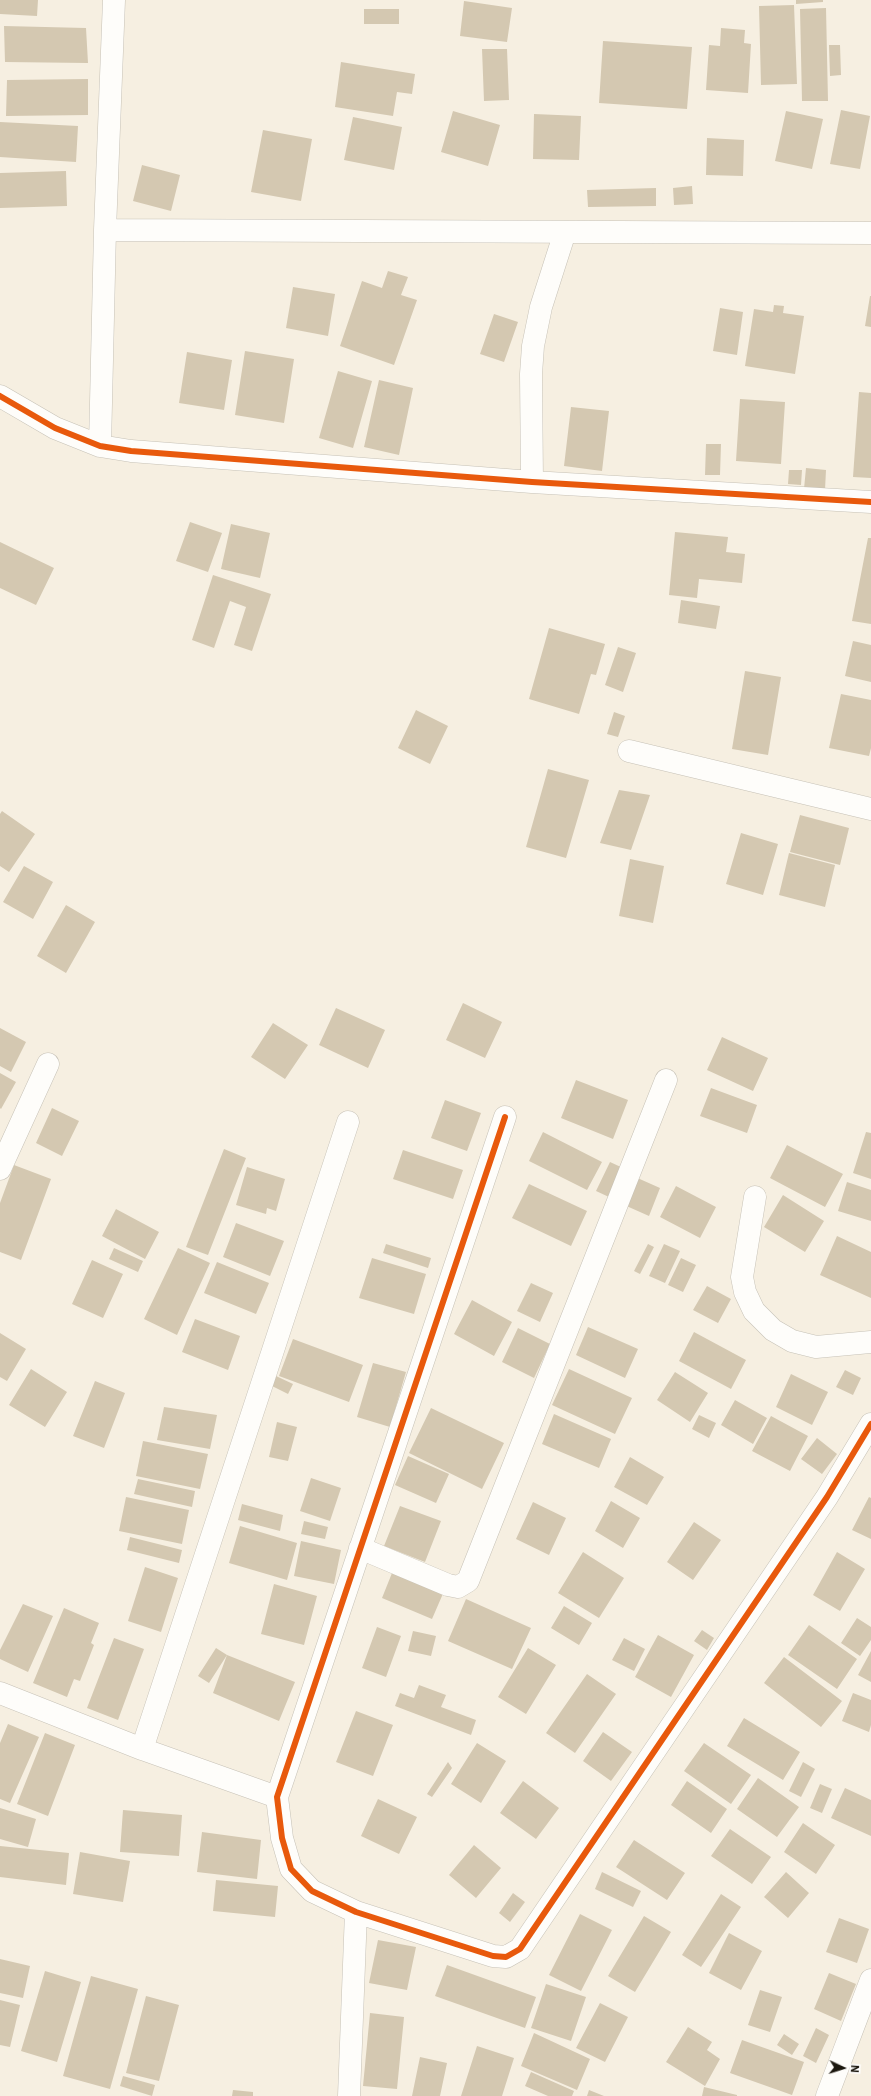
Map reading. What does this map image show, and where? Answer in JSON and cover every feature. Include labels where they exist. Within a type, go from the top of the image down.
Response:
[{"type":"street","points":[[100,446],[105,230],[114,0]]},
{"type":"street","points":[[105,230],[871,233]]},
{"type":"street","points":[[532,482],[533,346],[541,307],[565,232]]},
{"type":"street","points":[[0,396],[55,428],[100,446],[131,451],[532,482],[871,502]]},
{"type":"street","points":[[629,751],[871,810]]},
{"type":"street","points":[[0,1169],[48,1064]]},
{"type":"street","points":[[360,1548],[448,1585],[458,1587],[468,1581],[666,1080]]},
{"type":"street","points":[[505,1117],[277,1797],[282,1838],[291,1869],[312,1891],[356,1912],[493,1956],[506,1957],[520,1949],[827,1497],[871,1424]]},
{"type":"street","points":[[142,1749],[348,1122]]},
{"type":"street","points":[[755,1197],[742,1277],[745,1292],[754,1311],[773,1330],[792,1341],[816,1347],[871,1342]]},
{"type":"street","points":[[0,1693],[142,1749],[277,1797]]},
{"type":"street","points":[[349,2096],[356,1912]]},
{"type":"street","points":[[827,2096],[871,1980]]},
{"type":"building","points":[[0,0],[38,0],[37,16],[0,14]]},
{"type":"building","points":[[796,0],[823,0],[823,2],[796,4]]},
{"type":"building","points":[[464,1],[512,8],[507,42],[460,36]]},
{"type":"building","points":[[794,5],[797,84],[761,85],[759,6]]},
{"type":"building","points":[[826,8],[828,101],[802,101],[800,9]]},
{"type":"building","points":[[364,9],[399,9],[399,24],[364,24]]},
{"type":"building","points":[[4,26],[86,28],[88,63],[5,62]]},
{"type":"building","points":[[721,28],[745,30],[744,43],[751,44],[748,93],[706,90],[709,45],[720,46]]},
{"type":"building","points":[[603,41],[692,47],[687,109],[599,103]]},
{"type":"building","points":[[829,45],[840,45],[841,75],[830,76]]},
{"type":"building","points":[[482,49],[507,49],[509,100],[484,101]]},
{"type":"building","points":[[341,62],[415,74],[412,94],[397,92],[393,116],[335,107]]},
{"type":"building","points":[[88,79],[88,115],[6,116],[7,80]]},
{"type":"building","points":[[841,110],[870,116],[860,169],[830,164]]},
{"type":"building","points":[[453,111],[500,125],[488,166],[441,152]]},
{"type":"building","points":[[786,111],[823,119],[812,169],[775,161]]},
{"type":"building","points":[[534,114],[581,116],[579,160],[533,159]]},
{"type":"building","points":[[353,117],[402,127],[394,170],[344,160]]},
{"type":"building","points":[[0,122],[78,126],[76,162],[0,157]]},
{"type":"building","points":[[263,130],[312,139],[301,201],[251,192]]},
{"type":"building","points":[[707,138],[744,140],[743,176],[706,175]]},
{"type":"building","points":[[142,165],[180,175],[171,211],[133,201]]},
{"type":"building","points":[[66,171],[67,206],[0,208],[0,173]]},
{"type":"building","points":[[692,186],[693,204],[674,205],[673,188]]},
{"type":"building","points":[[656,188],[656,206],[588,207],[587,190]]},
{"type":"building","points":[[388,271],[408,277],[401,295],[417,300],[394,365],[340,346],[362,281],[382,288]]},
{"type":"building","points":[[293,287],[335,294],[328,336],[286,328]]},
{"type":"building","points":[[871,296],[871,327],[865,326]]},
{"type":"building","points":[[774,305],[784,306],[783,313],[804,316],[795,374],[745,366],[754,309],[773,312]]},
{"type":"building","points":[[720,308],[743,312],[737,355],[713,351]]},
{"type":"building","points":[[494,314],[518,322],[504,362],[480,354]]},
{"type":"building","points":[[245,351],[294,359],[284,423],[235,415]]},
{"type":"building","points":[[187,352],[232,360],[224,410],[179,403]]},
{"type":"building","points":[[338,371],[372,381],[353,448],[319,438]]},
{"type":"building","points":[[379,380],[413,388],[399,455],[364,447]]},
{"type":"building","points":[[859,392],[871,393],[871,478],[853,477]]},
{"type":"building","points":[[740,399],[785,402],[781,464],[736,461]]},
{"type":"building","points":[[571,407],[609,411],[602,471],[564,466]]},
{"type":"building","points":[[706,444],[721,444],[720,475],[705,475]]},
{"type":"building","points":[[806,468],[826,470],[825,490],[804,489]]},
{"type":"building","points":[[789,470],[802,470],[801,485],[788,484]]},
{"type":"building","points":[[190,522],[222,533],[208,572],[176,561]]},
{"type":"building","points":[[231,524],[270,533],[260,578],[221,569]]},
{"type":"building","points":[[675,532],[728,537],[726,552],[745,554],[742,583],[699,579],[697,598],[669,595]]},
{"type":"building","points":[[868,538],[871,538],[871,624],[852,621]]},
{"type":"building","points":[[0,542],[54,568],[36,605],[0,588]]},
{"type":"building","points":[[213,575],[271,594],[252,651],[234,645],[246,607],[230,601],[214,648],[192,640]]},
{"type":"building","points":[[681,600],[720,606],[716,629],[678,623]]},
{"type":"building","points":[[549,628],[605,644],[596,675],[591,674],[579,714],[529,699]]},
{"type":"building","points":[[853,641],[871,645],[871,682],[845,676]]},
{"type":"building","points":[[618,647],[636,653],[623,692],[605,685]]},
{"type":"building","points":[[745,671],[781,677],[768,755],[732,749]]},
{"type":"building","points":[[841,694],[871,700],[871,748],[869,756],[829,748]]},
{"type":"building","points":[[416,710],[448,726],[430,764],[398,748]]},
{"type":"building","points":[[614,712],[625,716],[618,737],[607,734]]},
{"type":"building","points":[[548,769],[589,780],[566,858],[526,847]]},
{"type":"building","points":[[619,790],[650,795],[631,850],[600,843]]},
{"type":"building","points":[[2,811],[35,834],[9,872],[0,866],[0,814]]},
{"type":"building","points":[[800,815],[849,828],[840,865],[790,852]]},
{"type":"building","points":[[741,833],[778,844],[763,895],[726,884]]},
{"type":"building","points":[[789,853],[835,865],[825,907],[779,895]]},
{"type":"building","points":[[630,859],[664,866],[653,923],[619,916]]},
{"type":"building","points":[[24,866],[53,882],[33,919],[3,902]]},
{"type":"building","points":[[66,905],[95,922],[66,973],[37,956]]},
{"type":"building","points":[[463,1003],[502,1022],[485,1058],[446,1040]]},
{"type":"building","points":[[336,1008],[385,1030],[368,1068],[319,1045]]},
{"type":"building","points":[[273,1023],[308,1045],[285,1079],[251,1057]]},
{"type":"building","points":[[0,1028],[26,1042],[11,1072],[0,1066]]},
{"type":"building","points":[[722,1037],[768,1058],[753,1091],[707,1070]]},
{"type":"building","points":[[0,1073],[16,1082],[1,1109],[0,1108]]},
{"type":"building","points":[[576,1080],[628,1100],[613,1139],[561,1118]]},
{"type":"building","points":[[711,1088],[757,1105],[747,1133],[700,1116]]},
{"type":"building","points":[[445,1100],[481,1113],[467,1151],[431,1138]]},
{"type":"building","points":[[52,1108],[79,1121],[62,1156],[36,1143]]},
{"type":"building","points":[[543,1132],[602,1162],[587,1190],[529,1161]]},
{"type":"building","points":[[866,1132],[871,1133],[871,1179],[853,1173]]},
{"type":"building","points":[[787,1145],[843,1174],[825,1207],[770,1178]]},
{"type":"building","points":[[224,1149],[246,1158],[208,1255],[186,1247]]},
{"type":"building","points":[[403,1150],[463,1170],[453,1199],[393,1179]]},
{"type":"building","points":[[610,1162],[623,1168],[609,1197],[596,1191]]},
{"type":"building","points":[[14,1165],[51,1179],[21,1260],[0,1252],[0,1203]]},
{"type":"building","points":[[247,1167],[285,1179],[276,1211],[267,1208],[266,1214],[236,1205]]},
{"type":"building","points":[[633,1176],[660,1188],[649,1216],[622,1204]]},
{"type":"building","points":[[847,1182],[871,1190],[871,1221],[838,1211]]},
{"type":"building","points":[[529,1184],[587,1211],[571,1246],[512,1218]]},
{"type":"building","points":[[676,1186],[716,1207],[700,1238],[660,1217]]},
{"type":"building","points":[[783,1195],[824,1221],[805,1252],[764,1227]]},
{"type":"building","points":[[116,1209],[159,1232],[145,1259],[102,1236]]},
{"type":"building","points":[[236,1223],[284,1241],[270,1276],[223,1257]]},
{"type":"building","points":[[837,1236],[871,1252],[871,1298],[820,1275]]},
{"type":"building","points":[[386,1244],[431,1258],[428,1268],[383,1253]]},
{"type":"building","points":[[648,1244],[654,1247],[640,1274],[634,1271]]},
{"type":"building","points":[[664,1244],[680,1251],[665,1283],[649,1276]]},
{"type":"building","points":[[114,1248],[143,1261],[138,1272],[109,1259]]},
{"type":"building","points":[[178,1248],[210,1263],[177,1335],[144,1319]]},
{"type":"building","points":[[372,1258],[426,1274],[414,1314],[359,1298]]},
{"type":"building","points":[[681,1258],[696,1265],[683,1292],[668,1285]]},
{"type":"building","points":[[92,1260],[123,1274],[103,1318],[72,1304]]},
{"type":"building","points":[[217,1262],[269,1283],[256,1314],[204,1293]]},
{"type":"building","points":[[531,1283],[553,1293],[540,1322],[517,1311]]},
{"type":"building","points":[[707,1286],[731,1299],[718,1323],[693,1310]]},
{"type":"building","points":[[472,1300],[512,1322],[494,1356],[454,1334]]},
{"type":"building","points":[[195,1319],[240,1336],[228,1370],[182,1352]]},
{"type":"building","points":[[588,1327],[638,1349],[625,1378],[576,1355]]},
{"type":"building","points":[[518,1328],[550,1344],[534,1378],[502,1362]]},
{"type":"building","points":[[694,1332],[746,1360],[731,1389],[679,1361]]},
{"type":"building","points":[[0,1333],[26,1349],[7,1381],[0,1377]]},
{"type":"building","points":[[293,1339],[363,1365],[349,1402],[279,1376]]},
{"type":"building","points":[[373,1363],[406,1372],[390,1427],[357,1417]]},
{"type":"building","points":[[31,1369],[67,1392],[45,1427],[9,1405]]},
{"type":"building","points":[[569,1369],[632,1398],[615,1434],[552,1405]]},
{"type":"building","points":[[845,1370],[861,1378],[853,1395],[836,1387]]},
{"type":"building","points":[[675,1372],[708,1393],[690,1422],[657,1400]]},
{"type":"building","points":[[791,1374],[828,1392],[812,1425],[776,1407]]},
{"type":"building","points":[[276,1376],[293,1384],[288,1394],[272,1386]]},
{"type":"building","points":[[95,1381],[125,1393],[104,1448],[73,1436]]},
{"type":"building","points":[[735,1400],[767,1418],[753,1444],[721,1425]]},
{"type":"building","points":[[164,1407],[217,1415],[210,1449],[157,1440]]},
{"type":"building","points":[[431,1408],[504,1443],[482,1489],[409,1453]]},
{"type":"building","points":[[554,1414],[611,1439],[599,1468],[542,1444]]},
{"type":"building","points":[[699,1415],[716,1423],[709,1438],[692,1429]]},
{"type":"building","points":[[771,1416],[808,1436],[790,1471],[752,1451]]},
{"type":"building","points":[[277,1422],[297,1427],[288,1461],[269,1457]]},
{"type":"building","points":[[817,1438],[837,1454],[822,1474],[801,1459]]},
{"type":"building","points":[[143,1441],[208,1454],[200,1489],[136,1476]]},
{"type":"building","points":[[408,1456],[449,1474],[436,1503],[395,1485]]},
{"type":"building","points":[[630,1457],[664,1477],[647,1505],[614,1487]]},
{"type":"building","points":[[311,1478],[341,1488],[330,1521],[300,1511]]},
{"type":"building","points":[[138,1479],[195,1491],[192,1507],[134,1494]]},
{"type":"building","points":[[126,1497],[189,1510],[182,1544],[119,1531]]},
{"type":"building","points":[[869,1497],[871,1498],[871,1539],[852,1530]]},
{"type":"building","points":[[611,1501],[640,1518],[623,1548],[595,1531]]},
{"type":"building","points":[[533,1502],[566,1518],[549,1555],[516,1539]]},
{"type":"building","points":[[242,1504],[283,1515],[280,1531],[238,1520]]},
{"type":"building","points":[[400,1506],[441,1521],[425,1562],[384,1546]]},
{"type":"building","points":[[304,1521],[328,1527],[325,1539],[301,1534]]},
{"type":"building","points":[[694,1522],[721,1540],[693,1580],[667,1562]]},
{"type":"building","points":[[240,1526],[297,1543],[287,1580],[229,1563]]},
{"type":"building","points":[[130,1537],[182,1550],[179,1563],[127,1550]]},
{"type":"building","points":[[301,1541],[341,1550],[334,1584],[294,1576]]},
{"type":"building","points":[[583,1552],[624,1578],[599,1618],[558,1593]]},
{"type":"building","points":[[837,1552],[865,1569],[840,1611],[813,1595]]},
{"type":"building","points":[[145,1567],[178,1578],[161,1632],[128,1621]]},
{"type":"building","points":[[394,1568],[445,1589],[432,1619],[382,1598]]},
{"type":"building","points":[[274,1584],[317,1596],[304,1645],[261,1634]]},
{"type":"building","points":[[466,1599],[531,1628],[512,1669],[448,1641]]},
{"type":"building","points":[[23,1604],[53,1616],[28,1672],[0,1659],[0,1650]]},
{"type":"building","points":[[564,1606],[592,1623],[579,1645],[551,1628]]},
{"type":"building","points":[[64,1608],[99,1623],[91,1643],[94,1645],[80,1681],[74,1679],[67,1697],[33,1683]]},
{"type":"building","points":[[857,1618],[871,1627],[871,1640],[860,1656],[841,1643]]},
{"type":"building","points":[[809,1625],[857,1659],[837,1689],[788,1655]]},
{"type":"building","points":[[377,1627],[401,1636],[386,1677],[362,1668]]},
{"type":"building","points":[[702,1630],[714,1638],[707,1650],[694,1641]]},
{"type":"building","points":[[413,1631],[436,1636],[431,1656],[408,1651]]},
{"type":"building","points":[[658,1635],[694,1655],[671,1697],[635,1677]]},
{"type":"building","points":[[114,1638],[144,1649],[118,1720],[87,1708]]},
{"type":"building","points":[[624,1638],[645,1649],[634,1671],[612,1660]]},
{"type":"building","points":[[216,1648],[227,1655],[209,1683],[198,1676]]},
{"type":"building","points":[[528,1648],[556,1665],[526,1714],[498,1697]]},
{"type":"building","points":[[871,1651],[871,1682],[858,1675]]},
{"type":"building","points":[[227,1655],[295,1682],[279,1721],[213,1693]]},
{"type":"building","points":[[784,1657],[842,1701],[821,1727],[764,1683]]},
{"type":"building","points":[[587,1674],[616,1694],[575,1753],[546,1733]]},
{"type":"building","points":[[419,1685],[446,1695],[441,1707],[476,1720],[471,1735],[395,1706],[400,1693],[414,1698]]},
{"type":"building","points":[[853,1693],[871,1700],[871,1725],[869,1732],[842,1721]]},
{"type":"building","points":[[356,1711],[393,1725],[373,1776],[336,1762]]},
{"type":"building","points":[[744,1718],[800,1752],[783,1780],[727,1746]]},
{"type":"building","points":[[8,1724],[39,1737],[10,1803],[0,1799],[0,1743]]},
{"type":"building","points":[[603,1732],[632,1752],[611,1781],[583,1761]]},
{"type":"building","points":[[45,1733],[75,1745],[48,1816],[17,1804]]},
{"type":"building","points":[[477,1743],[506,1761],[481,1803],[451,1784]]},
{"type":"building","points":[[704,1743],[751,1775],[731,1804],[684,1771]]},
{"type":"building","points":[[448,1762],[452,1768],[432,1797],[427,1794]]},
{"type":"building","points":[[803,1762],[815,1769],[801,1797],[789,1791]]},
{"type":"building","points":[[758,1778],[799,1807],[777,1837],[737,1809]]},
{"type":"building","points":[[523,1781],[559,1808],[536,1839],[500,1813]]},
{"type":"building","points":[[687,1781],[727,1809],[711,1833],[671,1805]]},
{"type":"building","points":[[820,1784],[832,1789],[822,1813],[810,1808]]},
{"type":"building","points":[[845,1788],[871,1800],[871,1836],[831,1818]]},
{"type":"building","points":[[378,1799],[417,1817],[399,1854],[361,1836]]},
{"type":"building","points":[[0,1808],[36,1819],[28,1847],[0,1839]]},
{"type":"building","points":[[123,1810],[182,1815],[179,1856],[120,1852]]},
{"type":"building","points":[[803,1823],[835,1845],[816,1874],[784,1852]]},
{"type":"building","points":[[730,1829],[771,1857],[752,1884],[711,1856]]},
{"type":"building","points":[[202,1832],[261,1840],[257,1879],[197,1872]]},
{"type":"building","points":[[634,1840],[685,1873],[667,1900],[616,1867]]},
{"type":"building","points":[[474,1845],[501,1868],[476,1898],[449,1875]]},
{"type":"building","points":[[0,1846],[69,1853],[66,1885],[0,1877]]},
{"type":"building","points":[[80,1852],[130,1861],[123,1902],[73,1894]]},
{"type":"building","points":[[602,1872],[641,1891],[633,1907],[595,1889]]},
{"type":"building","points":[[786,1872],[809,1893],[788,1918],[764,1897]]},
{"type":"building","points":[[216,1880],[278,1886],[275,1917],[213,1911]]},
{"type":"building","points":[[513,1893],[525,1902],[510,1922],[499,1913]]},
{"type":"building","points":[[721,1894],[741,1907],[701,1967],[682,1955]]},
{"type":"building","points":[[580,1914],[612,1930],[581,1991],[549,1975]]},
{"type":"building","points":[[644,1916],[671,1932],[635,1992],[608,1976]]},
{"type":"building","points":[[839,1918],[869,1929],[857,1963],[826,1952]]},
{"type":"building","points":[[729,1933],[762,1951],[741,1990],[709,1973]]},
{"type":"building","points":[[378,1940],[416,1947],[407,1990],[369,1983]]},
{"type":"building","points":[[0,1959],[30,1966],[23,1998],[0,1993]]},
{"type":"building","points":[[447,1965],[536,1997],[525,2028],[435,1996]]},
{"type":"building","points":[[45,1971],[81,1982],[57,2062],[21,2051]]},
{"type":"building","points":[[829,1973],[856,1984],[841,2021],[814,2009]]},
{"type":"building","points":[[91,1976],[138,1989],[110,2089],[63,2076]]},
{"type":"building","points":[[546,1984],[586,1997],[571,2041],[531,2028]]},
{"type":"building","points":[[760,1990],[782,1997],[770,2032],[748,2025]]},
{"type":"building","points":[[146,1996],[179,2005],[159,2081],[126,2073]]},
{"type":"building","points":[[0,2000],[20,2005],[10,2047],[0,2045]]},
{"type":"building","points":[[600,2003],[628,2017],[605,2062],[576,2048]]},
{"type":"building","points":[[370,2013],[404,2017],[397,2089],[363,2086]]},
{"type":"building","points":[[688,2027],[712,2042],[707,2050],[720,2059],[705,2086],[666,2062]]},
{"type":"building","points":[[816,2028],[829,2035],[816,2063],[803,2056]]},
{"type":"building","points":[[534,2033],[590,2059],[577,2090],[521,2066]]},
{"type":"building","points":[[784,2034],[799,2044],[792,2055],[777,2045]]},
{"type":"building","points":[[742,2040],[804,2062],[792,2095],[730,2073]]},
{"type":"building","points":[[477,2046],[514,2058],[502,2096],[461,2096]]},
{"type":"building","points":[[420,2057],[447,2063],[440,2096],[412,2096]]},
{"type":"building","points":[[531,2072],[574,2091],[572,2096],[548,2096],[525,2086]]},
{"type":"building","points":[[123,2076],[155,2085],[152,2096],[120,2086]]},
{"type":"building","points":[[704,2087],[737,2095],[737,2096],[702,2096]]},
{"type":"building","points":[[233,2090],[253,2092],[253,2096],[232,2096]]},
{"type":"building","points":[[589,2090],[604,2096],[587,2096]]},
{"type":"cycle path","points":[[0,396],[55,428],[100,446],[131,451],[532,482],[871,502]]},
{"type":"cycle path","points":[[505,1117],[277,1797],[282,1838],[291,1869],[312,1891],[356,1912],[493,1956],[506,1957],[520,1949],[827,1497],[871,1424]]}]
